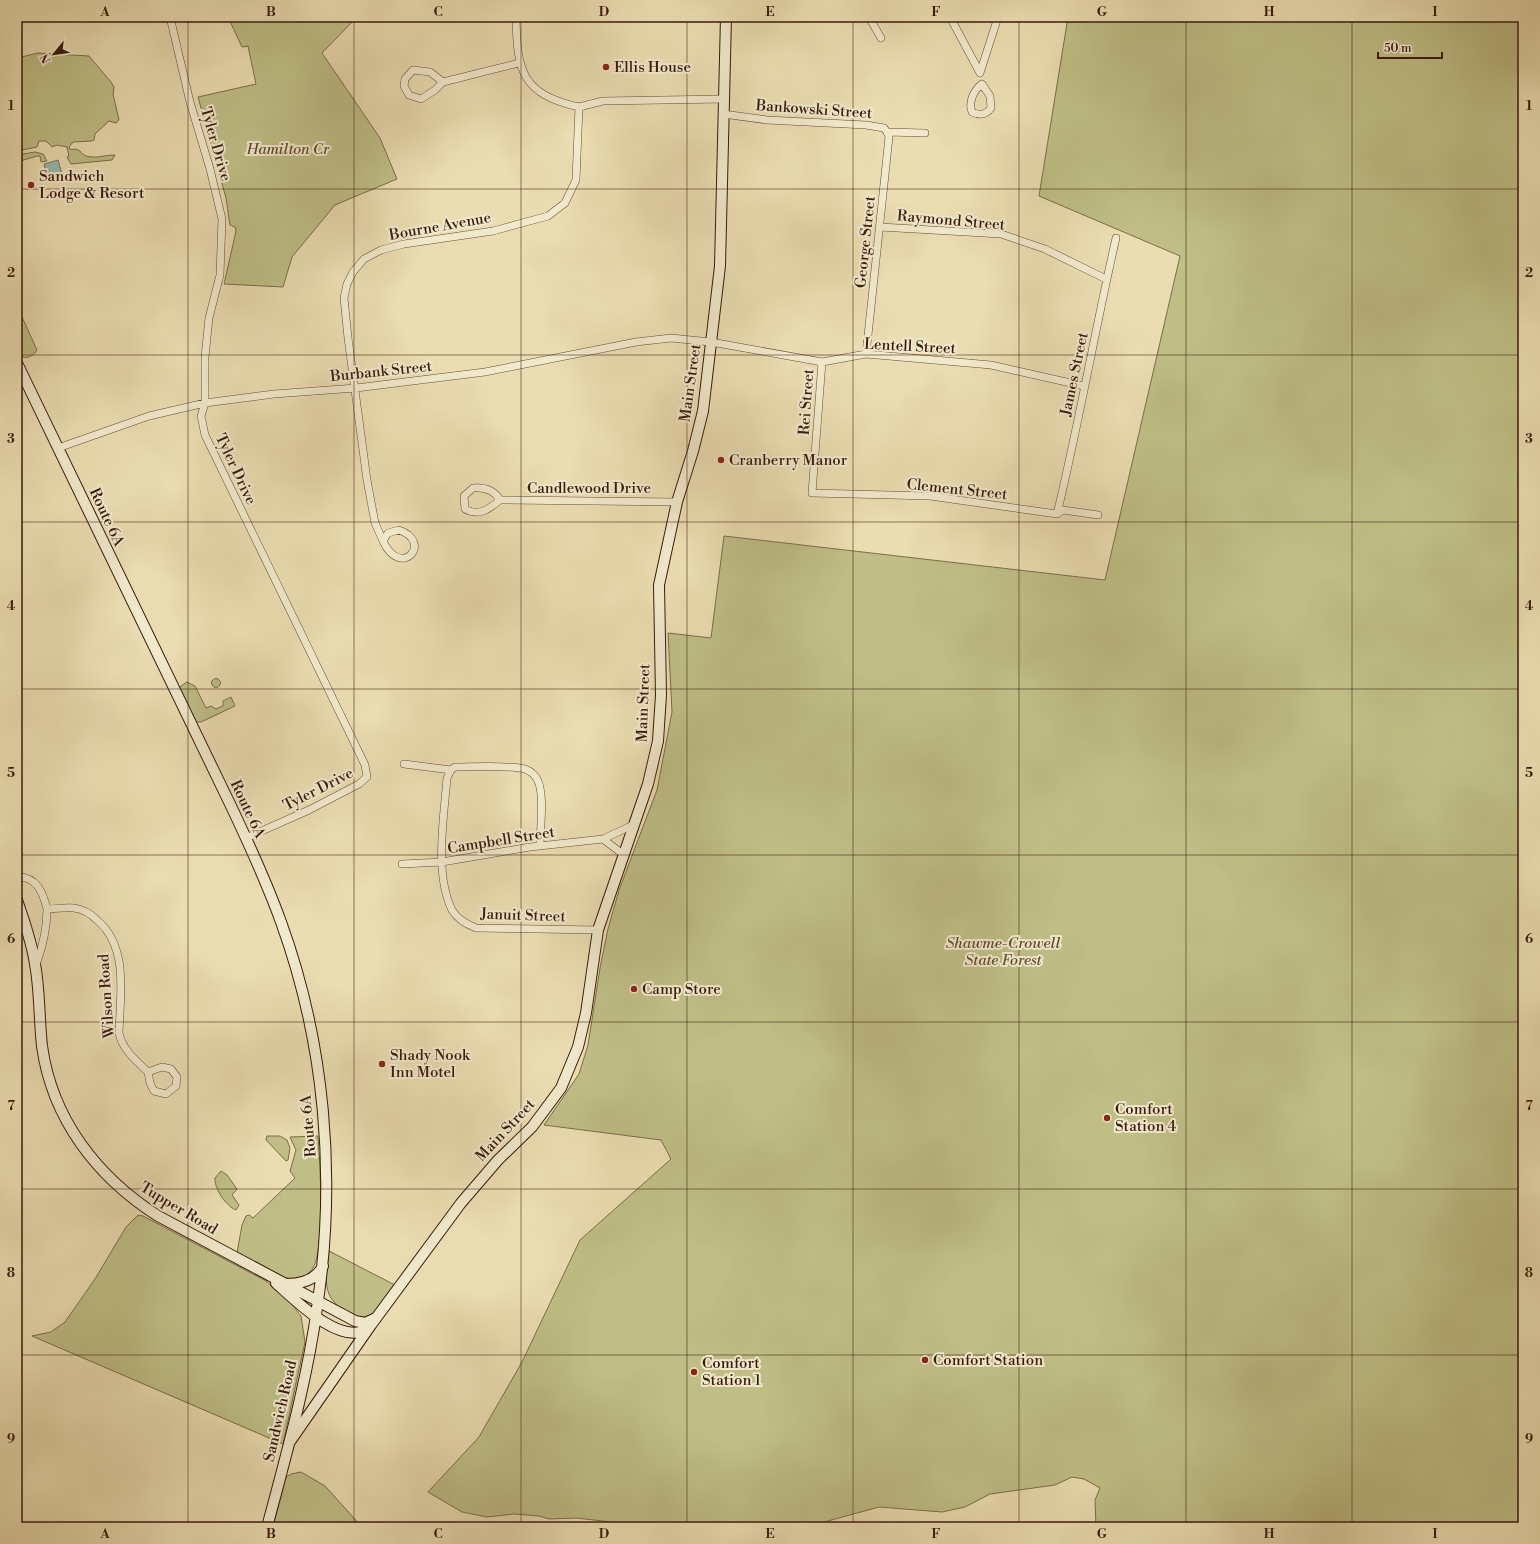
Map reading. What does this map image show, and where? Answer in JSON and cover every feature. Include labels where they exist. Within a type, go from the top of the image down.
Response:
[{"type":"main road","name":"Main Street","points":[[290,1443],[374,1321],[461,1203],[498,1160],[532,1127],[561,1088],[578,1047],[586,1013],[598,930],[635,824],[654,762],[660,730],[659,585],[677,502],[693,451],[703,411],[720,266],[726,17]]},
{"type":"main road","name":"Route 6A","points":[[17,363],[246,838],[282,923],[301,985],[309,1019],[322,1096],[326,1144],[326,1207],[323,1266],[318,1302]]},
{"type":"main road","name":"Tupper Road","points":[[17,900],[28,930],[36,965],[42,1047],[48,1075],[62,1113],[91,1160],[112,1182],[139,1204],[269,1277],[286,1284],[318,1302]]},
{"type":"main road","points":[[286,1284],[310,1279],[318,1273],[323,1266]]},
{"type":"main road","name":"Tupper Road","points":[[269,1277],[316,1318]]},
{"type":"main road","points":[[318,1302],[358,1322],[374,1321]]},
{"type":"main road","name":"Sandwich Road","points":[[267,1527],[300,1402],[318,1302]]},
{"type":"main road","name":"Main Street","points":[[316,1318],[331,1326],[352,1333],[364,1331],[374,1321]]},
{"type":"street","name":"Tyler Drive","points":[[170,17],[190,102],[210,169],[222,219],[220,275],[209,318],[205,357],[205,403],[201,416],[205,435],[365,765],[366,777],[360,784],[246,838]]},
{"type":"street","points":[[516,17],[516,47],[519,63],[526,79],[539,92],[556,102],[579,106],[602,101],[724,99]]},
{"type":"street","points":[[869,17],[881,38]]},
{"type":"street","points":[[950,17],[980,73],[982,84]]},
{"type":"street","points":[[980,73],[998,17]]},
{"type":"street","points":[[443,82],[430,72],[413,70],[404,79],[404,86],[409,95],[421,99],[435,90],[443,82],[519,63]]},
{"type":"street","name":"Bourne Avenue","points":[[384,540],[388,533],[399,530],[407,533],[414,541],[415,547],[412,554],[405,558],[396,558],[388,552],[384,540],[375,523],[367,480],[344,298],[347,284],[353,272],[364,259],[381,250],[404,244],[493,231],[548,216],[565,203],[576,180],[579,106]]},
{"type":"street","name":"Bankowski Street","points":[[723,114],[767,120],[866,126],[884,128],[887,132],[925,133]]},
{"type":"street","name":"George Street","points":[[866,354],[889,137],[887,132]]},
{"type":"street","name":"Raymond Street","points":[[880,227],[1001,234],[1045,249],[1106,279]]},
{"type":"street","name":"James Street","points":[[1057,514],[1073,446],[1106,279],[1116,238]]},
{"type":"street","name":"Burbank Street","points":[[58,448],[149,416],[205,403],[274,394],[356,388],[485,372],[636,342],[671,338],[711,342]]},
{"type":"street","name":"Lentell Street","points":[[711,342],[822,362],[866,354],[991,364],[1084,386]]},
{"type":"street","name":"Rei Street","points":[[812,493],[822,362]]},
{"type":"street","points":[[484,487],[497,496],[500,500],[481,513],[472,513],[465,509],[464,496],[473,488],[484,487]]},
{"type":"street","name":"Clement Street","points":[[812,493],[930,496],[1057,514],[1063,510],[1098,515]]},
{"type":"street","name":"Candlewood Drive","points":[[500,500],[677,502]]},
{"type":"street","points":[[404,764],[450,770],[455,767],[486,767],[526,770],[532,773],[538,779],[541,793],[540,846]]},
{"type":"street","name":"Januit Street","points":[[450,770],[447,778],[442,862],[445,885],[452,910],[464,924],[476,928],[598,930]]},
{"type":"street","name":"Campbell Street","points":[[402,864],[442,862],[540,846],[603,839],[635,824]]},
{"type":"street","points":[[603,839],[624,855]]},
{"type":"street","points":[[17,877],[31,880],[39,887],[47,909],[47,926],[44,944],[36,965]]},
{"type":"street","name":"Wilson Road","points":[[47,909],[75,908],[90,913],[111,935],[116,947],[120,968],[121,988],[119,1033],[121,1041],[128,1051],[148,1072],[152,1087],[158,1093],[170,1092],[176,1086],[177,1077],[171,1069],[162,1067],[148,1072]]},
{"type":"green space","name":"Hamilton Cr","points":[[228,17],[357,17],[322,53],[380,138],[397,179],[335,205],[292,257],[283,287],[224,284],[236,231],[235,227],[230,225],[226,198],[198,97],[256,84],[248,46],[242,47]]},
{"type":"green space","name":"Shawme-Crowell State Forest","points":[[1068,17],[1523,17],[1523,1527],[1096,1527],[1095,1500],[1100,1488],[1084,1479],[1072,1477],[1055,1485],[990,1494],[965,1507],[942,1512],[879,1507],[806,1527],[656,1527],[576,1518],[549,1519],[539,1516],[514,1514],[487,1517],[462,1512],[428,1492],[479,1437],[522,1362],[580,1240],[671,1159],[661,1140],[544,1125],[579,1074],[588,1045],[600,968],[608,929],[619,890],[657,790],[672,712],[668,633],[711,638],[724,536],[1105,580],[1180,256],[1039,196]]},
{"type":"green space","points":[[38,53],[89,56],[111,82],[114,87],[113,94],[119,120],[116,123],[109,121],[95,134],[94,140],[73,142],[69,147],[70,149],[76,149],[90,157],[115,155],[112,160],[71,164],[67,157],[69,156],[67,147],[57,145],[52,147],[46,141],[39,141],[37,147],[17,151],[17,58]]},
{"type":"green space","points":[[35,152],[43,154],[47,161],[41,162],[40,156],[37,156],[17,162],[17,155]]},
{"type":"green space","points":[[17,306],[37,350],[29,357],[22,357],[17,350]]},
{"type":"green space","points":[[216,678],[221,683],[216,688],[211,683]]},
{"type":"green space","points":[[187,682],[195,686],[206,708],[211,706],[216,709],[223,706],[223,701],[231,697],[235,706],[201,722],[195,722],[179,690],[181,686]]},
{"type":"green space","points":[[267,1136],[280,1136],[287,1140],[290,1148],[288,1160],[286,1161],[266,1140]]},
{"type":"green space","points":[[318,1136],[321,1204],[317,1258],[311,1271],[305,1276],[294,1279],[286,1278],[237,1253],[242,1225],[246,1216],[249,1215],[253,1218],[295,1178],[290,1171],[296,1150],[290,1137]]},
{"type":"green space","points":[[221,1171],[227,1175],[237,1189],[232,1195],[239,1205],[236,1210],[225,1201],[215,1182],[215,1178]]},
{"type":"green space","points":[[138,1215],[143,1216],[266,1281],[290,1302],[301,1316],[305,1342],[283,1444],[32,1336],[51,1332],[65,1322],[95,1279],[126,1227]]},
{"type":"green space","points":[[329,1251],[395,1285],[372,1316],[360,1317],[348,1313],[339,1307],[329,1294],[326,1279]]},
{"type":"green space","points":[[301,1472],[325,1486],[362,1527],[273,1527],[286,1477],[291,1474]]},
{"type":"water","points":[[58,160],[62,174],[54,176],[46,172],[44,164]]},
{"type":"place","name":"Ellis House","points":[[606,67]]},
{"type":"place","name":"Sandwich Lodge & Resort","points":[[31,185]]},
{"type":"place","name":"Cranberry Manor","points":[[721,460]]},
{"type":"place","name":"Camp Store","points":[[634,989]]},
{"type":"place","name":"Shady Nook Inn Motel","points":[[382,1064]]},
{"type":"place","name":"Comfort Station 4","points":[[1107,1118]]},
{"type":"place","name":"Comfort Station","points":[[925,1360]]},
{"type":"place","name":"Comfort Station 1","points":[[694,1372]]}]
